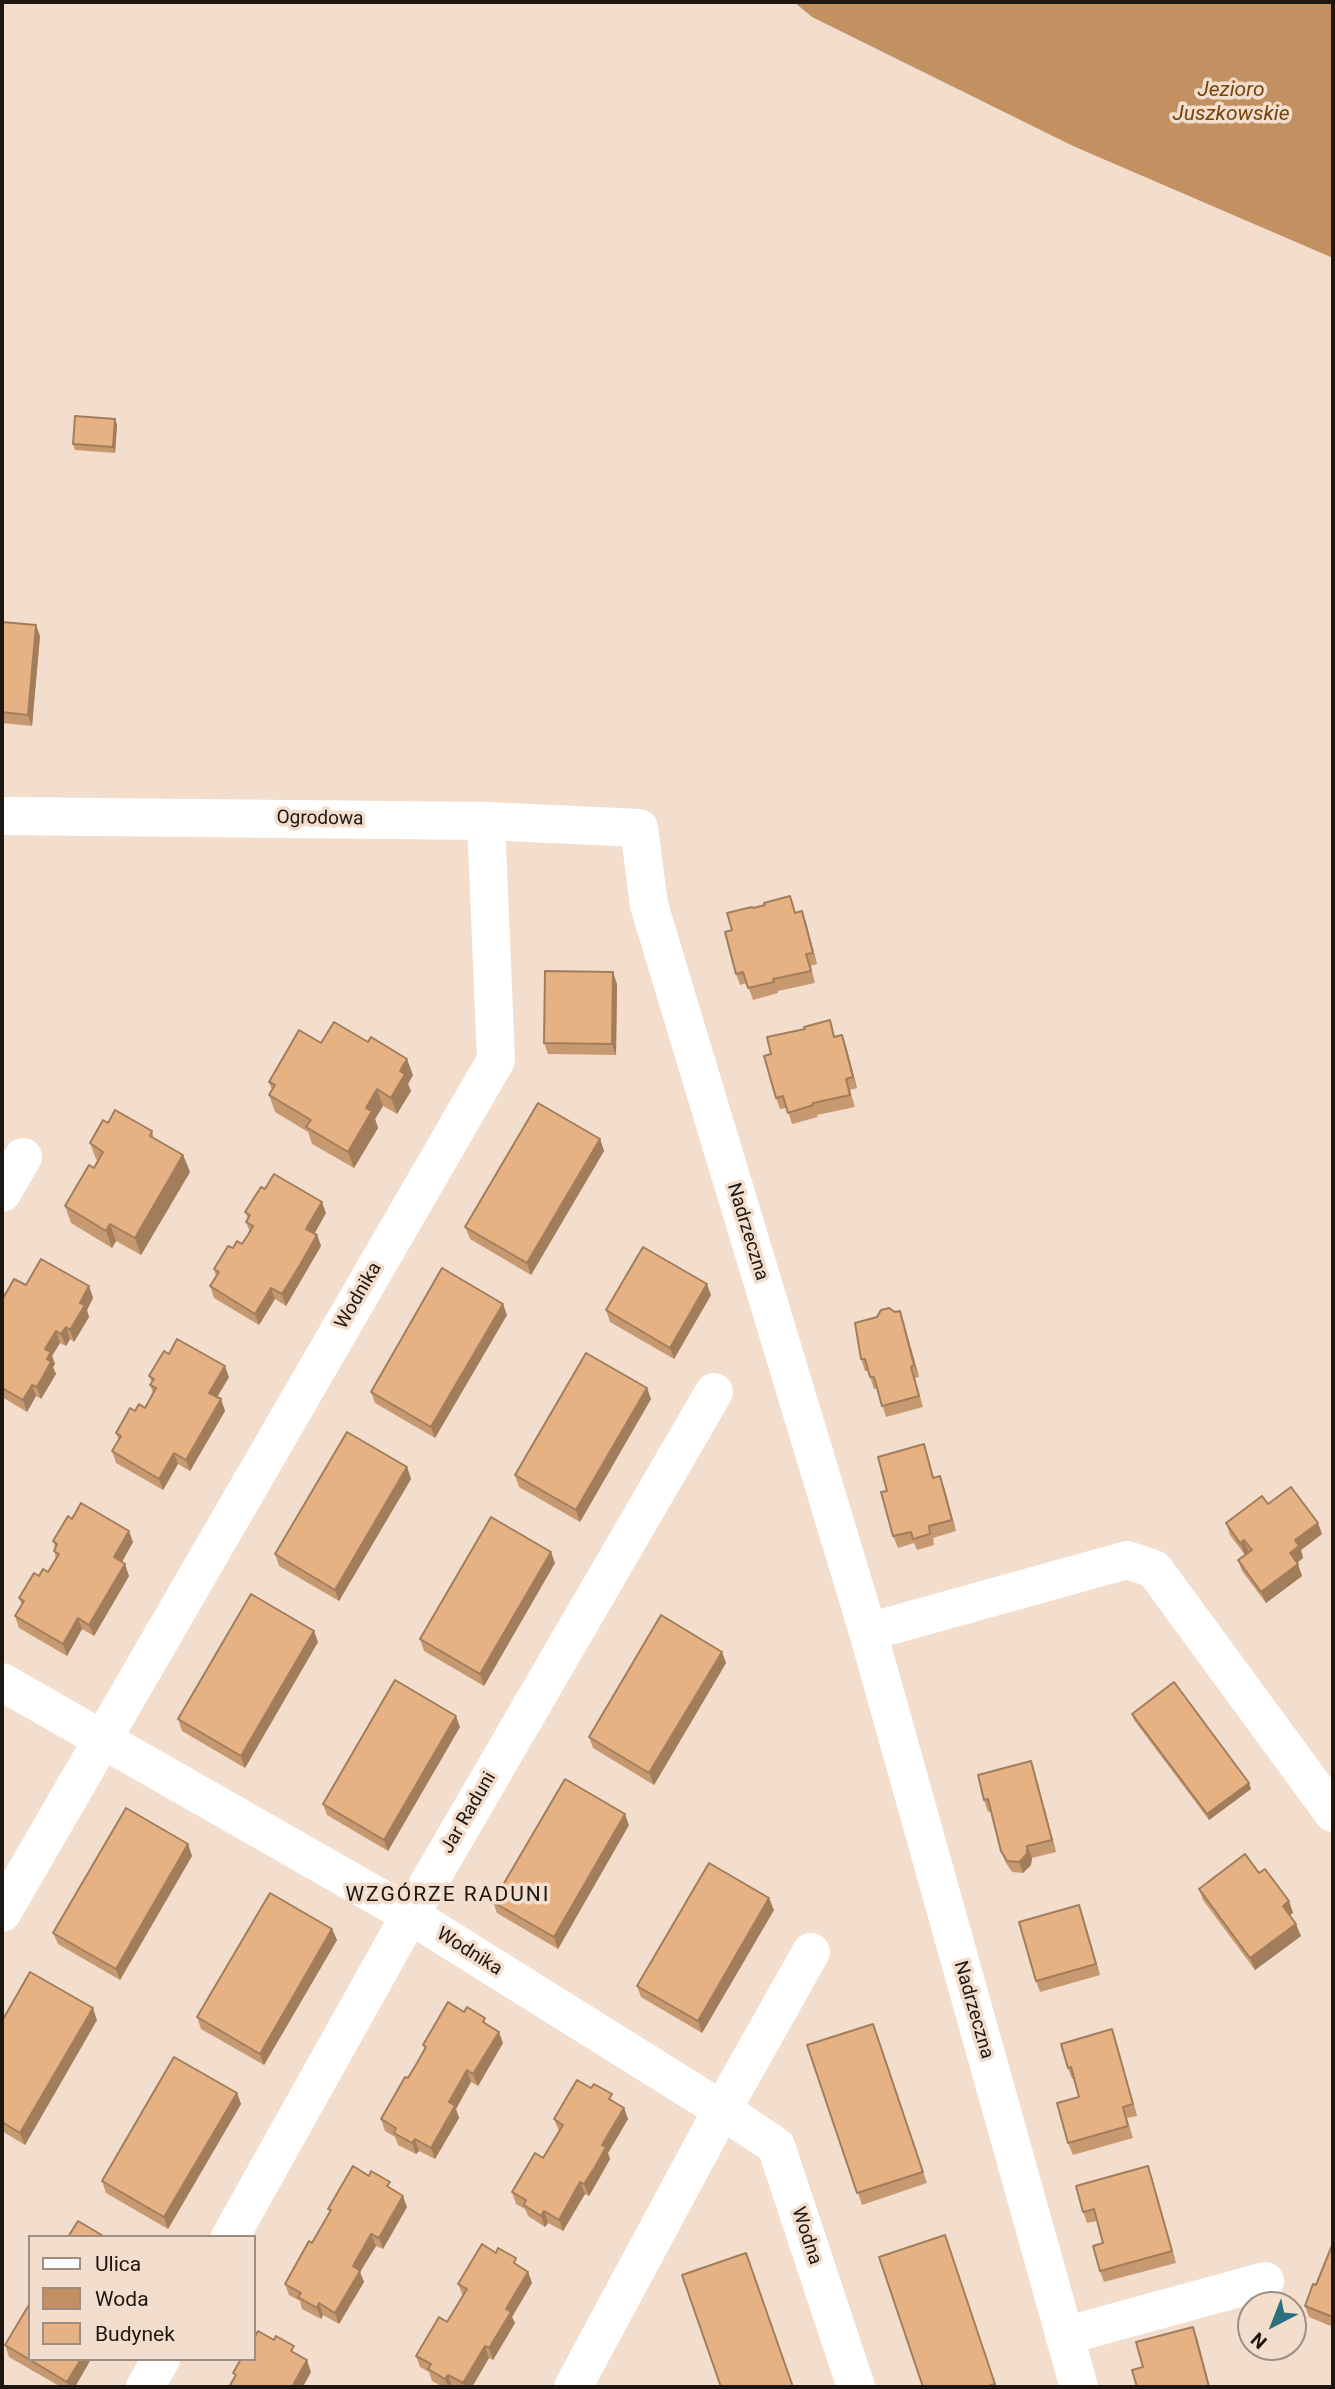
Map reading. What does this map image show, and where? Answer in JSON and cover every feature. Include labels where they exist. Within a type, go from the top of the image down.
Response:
[{"type":"street","name":"Ogrodowa","points":[[2,816],[486,821],[639,828]]},
{"type":"street","name":"Wodnika","points":[[2,1913],[496,1059],[486,821]]},
{"type":"street","name":"Nadrzeczna","points":[[639,828],[649,905],[868,1632],[1079,2387]]},
{"type":"street","points":[[2,1193],[23,1157]]},
{"type":"street","name":"Jar Raduni","points":[[231,2235],[410,1915],[714,1392]]},
{"type":"street","points":[[868,1632],[1127,1560],[1154,1569],[1333,1812]]},
{"type":"street","name":"Wodnika","points":[[2,1682],[410,1915],[722,2110]]},
{"type":"street","points":[[573,2387],[722,2110],[811,1952]]},
{"type":"street","name":"Wodna","points":[[722,2110],[776,2146],[856,2387]]},
{"type":"street","points":[[1064,2336],[1265,2281]]},
{"type":"street","points":[[145,2387],[160,2361]]},
{"type":"water","name":"Jezioro Juszkowskie","points":[[794,2],[1333,2],[1333,258],[1073,146],[812,17]]},
{"type":"building","points":[[75,416],[115,419],[113,447],[73,444]]},
{"type":"building","points":[[2,622],[36,625],[28,715],[2,712]]},
{"type":"building","points":[[790,896],[795,913],[802,911],[813,953],[806,954],[811,971],[773,979],[774,982],[748,988],[743,972],[736,974],[725,932],[732,930],[727,913],[765,905],[764,903]]},
{"type":"building","points":[[545,971],[613,972],[612,1044],[544,1043]]},
{"type":"building","points":[[830,1020],[834,1037],[842,1035],[853,1077],[846,1079],[850,1095],[813,1103],[788,1113],[783,1096],[776,1098],[764,1056],[771,1054],[767,1037],[805,1029],[804,1027]]},
{"type":"building","points":[[334,1022],[368,1042],[371,1037],[407,1059],[400,1071],[405,1074],[391,1098],[377,1089],[366,1108],[372,1111],[348,1152],[306,1127],[311,1120],[269,1095],[275,1085],[269,1082],[299,1030],[321,1043]]},
{"type":"building","points":[[538,1103],[600,1139],[527,1263],[465,1227]]},
{"type":"building","points":[[115,1110],[152,1131],[150,1136],[183,1155],[135,1238],[110,1224],[106,1231],[65,1206],[89,1165],[94,1168],[103,1152],[90,1143],[103,1120],[108,1123]]},
{"type":"building","points":[[274,1174],[322,1202],[306,1229],[317,1235],[300,1265],[282,1294],[271,1288],[255,1314],[210,1286],[219,1272],[214,1269],[228,1246],[233,1248],[237,1241],[242,1244],[248,1235],[253,1226],[246,1222],[250,1215],[245,1212],[261,1187],[265,1189]]},
{"type":"building","points":[[643,1247],[707,1284],[670,1348],[606,1310]]},
{"type":"building","points":[[41,1259],[89,1286],[80,1303],[85,1305],[70,1330],[66,1327],[61,1334],[56,1331],[45,1349],[51,1352],[47,1359],[51,1362],[37,1387],[32,1385],[23,1400],[2,1388],[2,1300],[14,1279],[26,1285]]},
{"type":"building","points":[[442,1268],[503,1304],[431,1427],[371,1392]]},
{"type":"building","points":[[889,1308],[895,1312],[900,1311],[919,1396],[882,1406],[874,1377],[870,1377],[865,1359],[861,1359],[855,1323],[877,1317],[881,1310]]},
{"type":"building","points":[[177,1339],[225,1366],[209,1393],[221,1399],[186,1460],[174,1453],[159,1479],[112,1451],[121,1436],[116,1433],[130,1408],[135,1411],[139,1404],[145,1408],[156,1388],[150,1385],[154,1379],[149,1376],[164,1351],[169,1354]]},
{"type":"building","points":[[586,1353],[647,1388],[576,1510],[515,1475]]},
{"type":"building","points":[[347,1432],[407,1467],[335,1590],[275,1554]]},
{"type":"building","points":[[924,1444],[933,1478],[940,1476],[952,1520],[929,1526],[930,1534],[913,1539],[911,1532],[893,1536],[881,1492],[887,1491],[878,1457]]},
{"type":"building","points":[[1291,1487],[1318,1523],[1295,1540],[1299,1546],[1290,1553],[1298,1564],[1261,1592],[1238,1560],[1252,1550],[1244,1540],[1240,1543],[1226,1523],[1262,1496],[1268,1504]]},
{"type":"building","points":[[81,1503],[129,1531],[114,1557],[125,1564],[89,1625],[78,1618],[63,1644],[15,1616],[24,1601],[19,1598],[34,1573],[39,1576],[43,1569],[48,1572],[59,1554],[54,1551],[57,1544],[53,1541],[68,1516],[72,1519]]},
{"type":"building","points":[[491,1517],[551,1552],[480,1674],[420,1639]]},
{"type":"building","points":[[251,1594],[314,1631],[241,1756],[178,1719]]},
{"type":"building","points":[[661,1615],[722,1652],[649,1773],[589,1737]]},
{"type":"building","points":[[395,1680],[456,1716],[384,1840],[323,1804]]},
{"type":"building","points":[[1174,1682],[1249,1783],[1207,1814],[1132,1714]]},
{"type":"building","points":[[1031,1761],[1052,1840],[1027,1846],[1027,1854],[1019,1862],[1007,1861],[1001,1851],[988,1799],[984,1800],[978,1775]]},
{"type":"building","points":[[565,1779],[625,1814],[554,1937],[493,1902]]},
{"type":"building","points":[[126,1808],[188,1844],[116,1969],[53,1933]]},
{"type":"building","points":[[1245,1854],[1259,1873],[1265,1869],[1289,1901],[1283,1906],[1296,1924],[1250,1958],[1199,1889]]},
{"type":"building","points":[[709,1863],[769,1898],[698,2021],[637,1986]]},
{"type":"building","points":[[270,1893],[332,1929],[260,2054],[197,2017]]},
{"type":"building","points":[[1079,1905],[1096,1964],[1036,1981],[1019,1922]]},
{"type":"building","points":[[30,1972],[93,2008],[20,2133],[2,2122],[2,2021]]},
{"type":"building","points":[[448,2002],[464,2012],[467,2007],[485,2018],[483,2022],[499,2032],[473,2074],[467,2070],[449,2102],[455,2106],[431,2148],[415,2139],[412,2143],[394,2133],[396,2128],[381,2119],[405,2077],[408,2078],[417,2063],[426,2047],[423,2045]]},
{"type":"building","points":[[873,2024],[923,2172],[857,2193],[807,2045]]},
{"type":"building","points":[[1112,2029],[1133,2104],[1123,2107],[1128,2126],[1068,2143],[1057,2103],[1079,2097],[1061,2044]]},
{"type":"building","points":[[174,2057],[237,2093],[164,2217],[102,2181]]},
{"type":"building","points":[[577,2080],[591,2088],[594,2084],[612,2094],[609,2099],[624,2108],[602,2145],[606,2147],[595,2167],[584,2184],[580,2182],[559,2220],[544,2211],[541,2216],[524,2205],[526,2200],[512,2192],[535,2153],[543,2158],[563,2125],[554,2119]]},
{"type":"building","points":[[353,2166],[369,2176],[371,2171],[390,2182],[387,2186],[403,2196],[379,2238],[371,2234],[353,2266],[360,2271],[335,2313],[319,2303],[317,2308],[298,2297],[301,2293],[285,2284],[309,2241],[312,2243]]},
{"type":"building","points":[[1148,2166],[1172,2251],[1100,2271],[1093,2246],[1103,2243],[1094,2209],[1083,2212],[1076,2186]]},
{"type":"building","points":[[78,2221],[102,2235],[69,2235]]},
{"type":"building","points":[[945,2235],[995,2384],[985,2387],[923,2387],[879,2257]]},
{"type":"building","points":[[1333,2243],[1333,2317],[1307,2307],[1313,2284],[1316,2285]]},
{"type":"building","points":[[482,2244],[496,2253],[498,2248],[516,2258],[514,2263],[528,2272],[506,2309],[511,2312],[489,2348],[485,2346],[463,2383],[448,2375],[445,2379],[428,2369],[431,2364],[416,2356],[439,2317],[447,2322],[467,2289],[458,2284]]},
{"type":"building","points":[[746,2253],[793,2387],[721,2387],[682,2275]]},
{"type":"building","points":[[28,2306],[28,2359],[5,2345]]},
{"type":"building","points":[[1193,2327],[1209,2387],[1137,2387],[1132,2370],[1143,2367],[1136,2342]]},
{"type":"building","points":[[258,2331],[274,2340],[276,2336],[294,2346],[291,2351],[307,2360],[292,2387],[229,2387],[240,2361],[256,2361]]},
{"type":"building","points":[[32,2361],[80,2361],[67,2382]]},
{"type":"district","name":"WZGÓRZE RADUNI","points":[[448,1896]]}]
